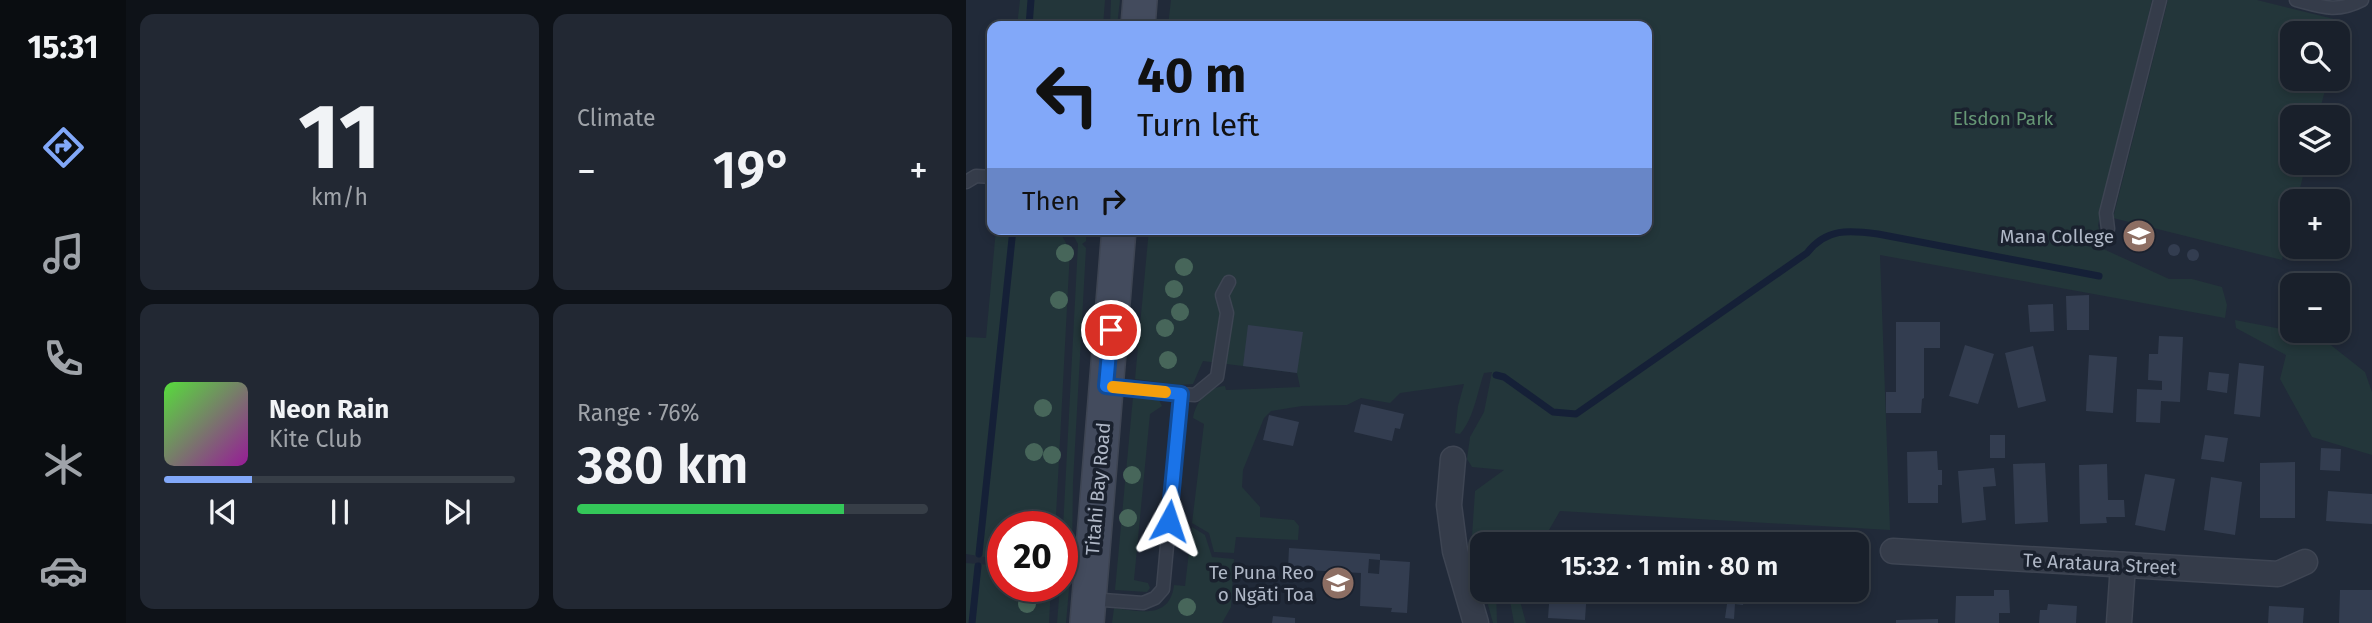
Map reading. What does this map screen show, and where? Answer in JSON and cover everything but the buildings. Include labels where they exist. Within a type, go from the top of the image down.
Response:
[{"type":"main road","points":[[1138,21],[1140,0]]},
{"type":"main road","name":"Titahi Bay Road","points":[[1088,611],[1119,235]]},
{"type":"street","points":[[1453,459],[1449,505],[1455,551],[1476,623]]},
{"type":"street","name":"Te Arataura Street","points":[[1893,551],[2278,574],[2305,562]]},
{"type":"street","points":[[2119,623],[2123,565]]},
{"type":"lane","points":[[2108,229],[2106,213],[2160,0]]},
{"type":"lane","points":[[2296,0],[2325,8],[2343,9],[2362,0]]},
{"type":"lane","points":[[966,182],[976,176],[987,177]]},
{"type":"lane","points":[[1106,386],[1195,395],[1217,377],[1227,313],[1222,295],[1229,282]]},
{"type":"lane","points":[[1088,611],[1143,603],[1155,598],[1163,589],[1181,394]]},
{"type":"green space","points":[[1020,0],[1105,0],[1103,21],[1018,21]]},
{"type":"green space","points":[[1111,0],[1120,0],[1118,21],[1110,21]]},
{"type":"green space","name":"Elsdon Park","points":[[1171,0],[2152,0],[2098,225],[2099,247],[2169,279],[2192,279],[2222,287],[2227,305],[2225,318],[1880,255],[1890,530],[1560,511],[1548,532],[1472,532],[1475,491],[1504,470],[1472,467],[1467,459],[1470,437],[1484,412],[1492,372],[1484,373],[1472,413],[1460,434],[1455,433],[1464,384],[1400,393],[1390,403],[1361,398],[1347,405],[1302,406],[1271,411],[1264,418],[1243,470],[1242,487],[1260,507],[1260,517],[1294,520],[1299,526],[1298,540],[1236,537],[1234,553],[1214,552],[1209,533],[1192,523],[1204,424],[1193,418],[1197,406],[1208,392],[1219,387],[1225,386],[1226,390],[1300,387],[1297,373],[1203,361],[1193,384],[1179,385],[1135,379],[1148,235],[1652,235],[1652,21],[1169,21]]},
{"type":"green space","points":[[2168,0],[2257,0],[2342,21],[2280,21],[2280,91],[2325,91],[2321,105],[2280,105],[2280,175],[2303,175],[2300,189],[2280,189],[2282,260],[2113,218]]},
{"type":"green space","points":[[995,235],[1061,235],[1070,250],[1056,511],[987,511],[987,557],[966,554],[966,337],[986,338]]},
{"type":"green space","points":[[1073,235],[1086,235],[1086,241],[1082,244],[1086,248],[1073,511],[1064,511],[1078,244]]},
{"type":"green space","points":[[2235,320],[2280,329],[2280,343],[2328,343],[2365,372],[2372,392],[2372,455],[2312,437],[2280,379],[2286,355],[2236,328]]},
{"type":"green space","points":[[1133,397],[1159,400],[1162,406],[1150,414],[1134,580],[1148,583],[1150,588],[1147,592],[1115,590]]},
{"type":"green space","points":[[1192,527],[1205,535],[1212,557],[1234,559],[1231,607],[1222,623],[1112,623],[1114,608],[1152,611],[1166,604],[1174,585],[1185,586]]},
{"type":"green space","points":[[966,563],[987,565],[987,602],[1050,602],[1049,623],[966,623]]},
{"type":"green space","points":[[1059,602],[1068,602],[1066,623],[1057,623]]},
{"type":"green space","points":[[1487,602],[1496,602],[1497,623],[1493,623]]},
{"type":"green space","points":[[1510,602],[1520,602],[1526,623],[1514,623]]},
{"type":"waterway","points":[[1029,21],[1031,0]]},
{"type":"waterway","points":[[1496,375],[1504,377],[1553,412],[1576,414],[1807,253],[1822,239],[1839,233],[1878,234],[2099,276]]},
{"type":"waterway","points":[[979,554],[1012,235]]},
{"type":"waterway","points":[[972,623],[978,566]]},
{"type":"slow traffic","points":[[1113,387],[1165,392]]},
{"type":"place","name":"Mana College","points":[[2139,236]]},
{"type":"place","name":"Te Puna Reo o Ngāti Toa","points":[[1338,583]]},
{"type":"route","points":[[1111,330],[1106,386],[1181,394],[1169,521]]}]
